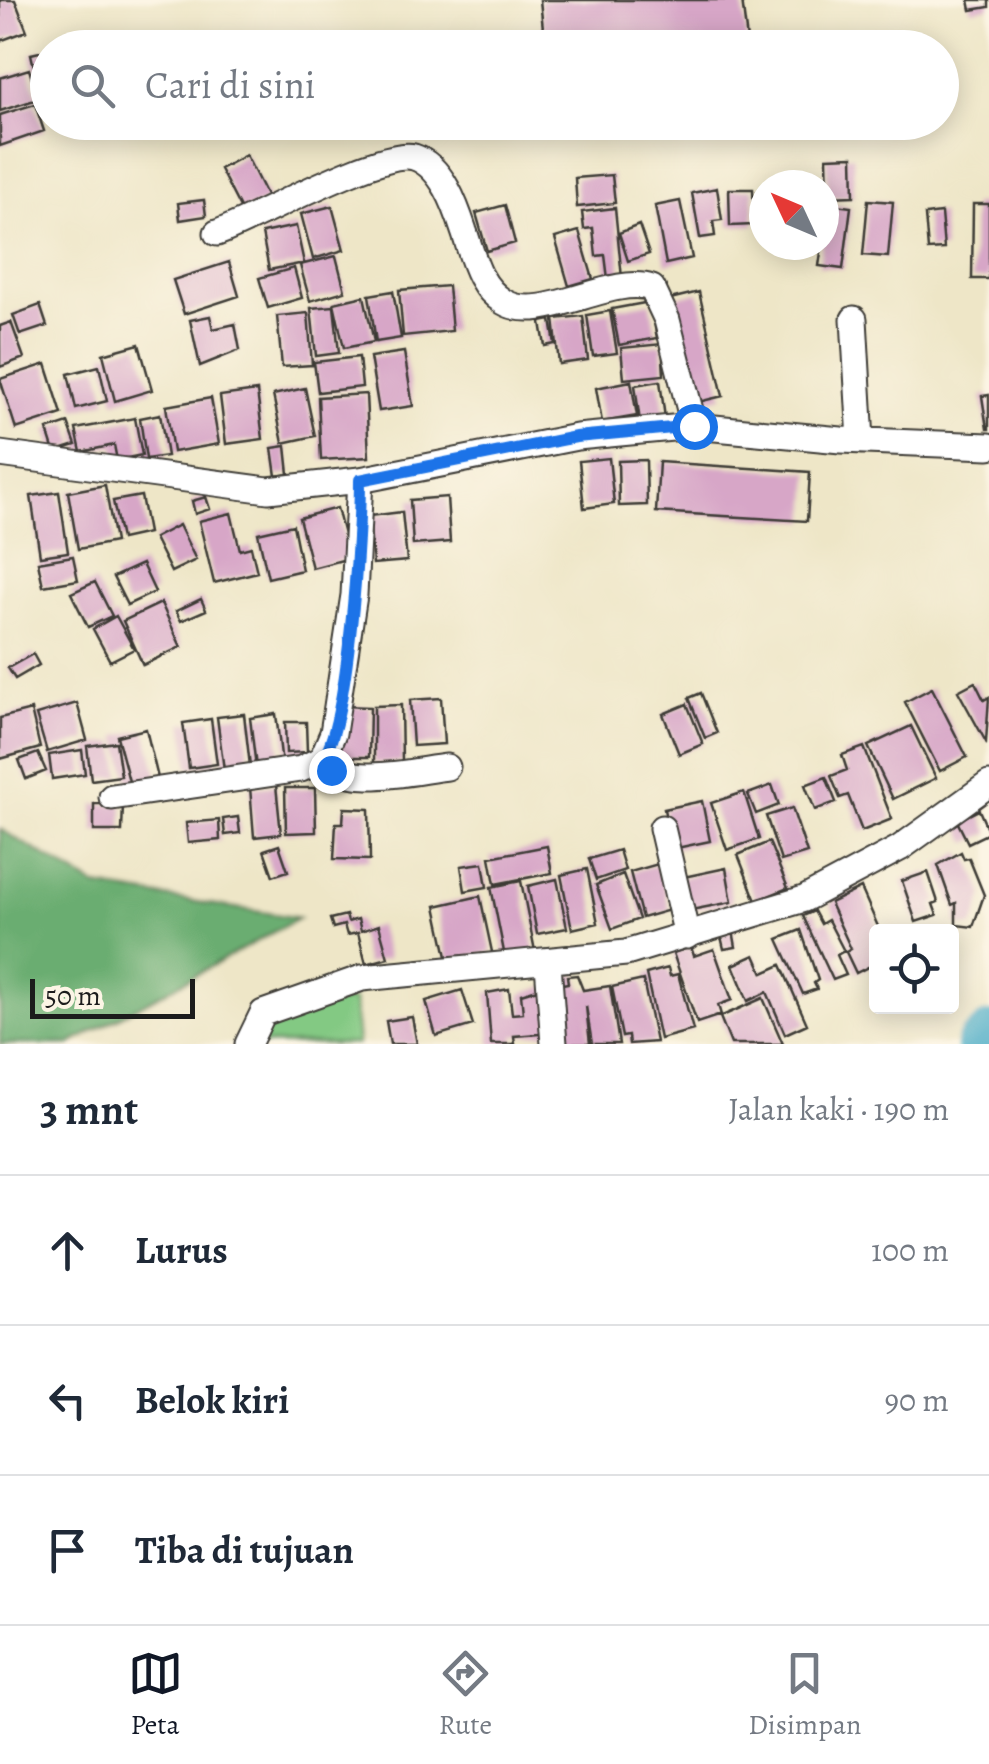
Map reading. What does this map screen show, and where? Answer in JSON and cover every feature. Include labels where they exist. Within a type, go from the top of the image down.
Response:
[{"type":"street","points":[[216,233],[352,172],[400,156],[413,157],[440,180],[457,211],[482,282],[503,302],[527,308],[631,286],[652,288],[666,320],[694,426]]},
{"type":"street","points":[[854,320],[861,441]]},
{"type":"street","points":[[0,454],[268,490],[360,480],[576,437],[694,426],[861,441],[989,446]]},
{"type":"street","points":[[112,798],[301,770],[322,760],[334,734],[354,595],[360,480]]},
{"type":"street","points":[[322,760],[331,770],[348,774],[447,767]]},
{"type":"street","points":[[248,1044],[263,1013],[362,978],[626,954],[804,899],[900,848],[989,784]]},
{"type":"street","points":[[662,828],[687,936]]},
{"type":"street","points":[[548,964],[554,1044]]},
{"type":"green space","points":[[0,829],[96,886],[299,918],[70,1044],[0,1044]]},
{"type":"green space","points":[[354,1000],[358,1044],[253,1044],[271,1022],[296,1009]]},
{"type":"building","points":[[0,0],[15,0],[27,31],[0,41]]},
{"type":"building","points":[[540,0],[742,0],[746,30],[543,30]]},
{"type":"building","points":[[969,0],[989,0],[989,7],[971,10]]},
{"type":"building","points":[[29,69],[30,102],[0,111],[0,78]]},
{"type":"building","points":[[30,106],[30,136],[0,146],[0,115]]},
{"type":"building","points":[[246,155],[268,199],[242,212],[220,169]]},
{"type":"building","points":[[853,156],[854,196],[839,197],[839,170],[827,170],[827,157]]},
{"type":"building","points":[[612,175],[615,203],[577,207],[575,178]]},
{"type":"building","points":[[717,188],[722,220],[713,221],[715,236],[700,238],[692,193]]},
{"type":"building","points":[[729,189],[749,189],[749,225],[730,226]]},
{"type":"building","points":[[204,200],[206,216],[180,220],[178,203]]},
{"type":"building","points":[[868,200],[893,202],[888,257],[863,255]]},
{"type":"building","points":[[680,201],[692,258],[666,264],[655,206]]},
{"type":"building","points":[[973,204],[989,204],[989,279],[972,279]]},
{"type":"building","points":[[505,205],[515,243],[487,251],[476,213]]},
{"type":"building","points":[[839,205],[851,207],[843,269],[819,266],[820,260],[839,260]]},
{"type":"building","points":[[332,206],[344,250],[313,259],[301,214]]},
{"type":"building","points":[[615,208],[622,278],[608,279],[605,255],[596,256],[593,228],[584,229],[582,212]]},
{"type":"building","points":[[941,213],[944,249],[928,250],[925,215]]},
{"type":"building","points":[[639,225],[649,254],[628,261],[619,233]]},
{"type":"building","points":[[296,226],[304,263],[269,270],[262,233]]},
{"type":"building","points":[[579,231],[593,279],[569,286],[555,238]]},
{"type":"building","points":[[336,256],[345,291],[310,301],[300,265]]},
{"type":"building","points":[[229,262],[239,296],[184,314],[173,280]]},
{"type":"building","points":[[294,268],[302,298],[268,308],[259,278]]},
{"type":"building","points":[[448,286],[452,331],[403,336],[399,290]]},
{"type":"building","points":[[393,291],[401,338],[376,342],[369,295]]},
{"type":"building","points":[[699,292],[723,396],[694,403],[670,299]]},
{"type":"building","points":[[364,296],[374,342],[344,348],[334,303]]},
{"type":"building","points":[[650,302],[657,338],[619,345],[612,309]]},
{"type":"building","points":[[40,305],[47,326],[20,335],[13,315]]},
{"type":"building","points":[[334,306],[339,353],[316,356],[311,308]]},
{"type":"building","points":[[610,311],[617,353],[593,356],[587,315]]},
{"type":"building","points":[[308,313],[312,365],[282,367],[277,316]]},
{"type":"building","points":[[210,316],[213,329],[235,324],[240,350],[200,366],[190,320]]},
{"type":"building","points":[[583,316],[588,360],[559,364],[554,319]]},
{"type":"building","points":[[551,320],[555,344],[545,346],[541,322]]},
{"type":"building","points":[[11,322],[24,358],[0,367],[0,326]]},
{"type":"building","points":[[139,344],[152,390],[115,401],[103,354]]},
{"type":"building","points":[[662,344],[664,375],[624,379],[621,348]]},
{"type":"building","points":[[404,352],[413,406],[379,411],[370,357]]},
{"type":"building","points":[[359,357],[362,387],[318,392],[314,362]]},
{"type":"building","points":[[46,364],[62,414],[16,429],[0,379]]},
{"type":"building","points":[[99,366],[107,401],[76,409],[68,374]]},
{"type":"building","points":[[631,381],[637,416],[602,422],[596,388]]},
{"type":"building","points":[[660,381],[665,418],[640,422],[635,385]]},
{"type":"building","points":[[305,388],[315,436],[283,443],[273,395]]},
{"type":"building","points":[[257,391],[263,439],[226,444],[220,396]]},
{"type":"building","points":[[366,394],[369,457],[321,460],[318,397]]},
{"type":"building","points":[[989,395],[989,429],[987,429],[982,396]]},
{"type":"building","points":[[211,398],[219,444],[173,452],[166,406]]},
{"type":"building","points":[[160,414],[167,456],[146,459],[140,418]]},
{"type":"building","points":[[135,418],[142,455],[117,460],[114,445],[81,452],[76,429]]},
{"type":"building","points":[[68,423],[76,445],[54,452],[47,430]]},
{"type":"building","points":[[286,446],[289,474],[276,476],[272,448]]},
{"type":"building","points":[[609,458],[614,504],[584,508],[579,461]]},
{"type":"building","points":[[646,460],[647,505],[619,506],[618,461]]},
{"type":"building","points":[[659,462],[810,472],[807,521],[656,512]]},
{"type":"building","points":[[105,485],[115,542],[78,549],[68,492]]},
{"type":"building","points":[[59,492],[68,552],[40,556],[31,496]]},
{"type":"building","points":[[141,496],[148,533],[121,539],[113,501]]},
{"type":"building","points":[[206,497],[210,509],[195,514],[192,501]]},
{"type":"building","points":[[447,497],[450,542],[413,545],[410,500]]},
{"type":"building","points":[[337,508],[350,558],[312,568],[299,518]]},
{"type":"building","points":[[402,512],[407,561],[373,564],[369,516]]},
{"type":"building","points":[[231,513],[240,550],[251,547],[257,572],[214,583],[199,521]]},
{"type":"building","points":[[179,525],[196,560],[171,572],[154,538]]},
{"type":"building","points":[[293,525],[302,570],[268,578],[258,533]]},
{"type":"building","points":[[73,556],[78,580],[43,586],[38,562]]},
{"type":"building","points":[[142,564],[155,592],[127,605],[113,577]]},
{"type":"building","points":[[95,582],[112,616],[88,627],[71,593]]},
{"type":"building","points":[[201,599],[206,610],[181,621],[176,611]]},
{"type":"building","points":[[161,603],[181,647],[143,665],[123,621]]},
{"type":"building","points":[[116,616],[134,649],[110,661],[93,629]]},
{"type":"building","points":[[33,654],[39,665],[15,679],[8,668]]},
{"type":"building","points":[[975,682],[984,700],[989,697],[986,742],[958,691]]},
{"type":"building","points":[[932,688],[967,757],[940,771],[905,702]]},
{"type":"building","points":[[701,693],[717,733],[705,738],[689,698]]},
{"type":"building","points":[[441,698],[444,744],[413,746],[410,700]]},
{"type":"building","points":[[77,703],[87,740],[47,752],[36,715]]},
{"type":"building","points":[[687,704],[703,744],[679,754],[663,714]]},
{"type":"building","points":[[401,705],[402,762],[374,763],[374,706]]},
{"type":"building","points":[[341,706],[370,707],[369,757],[339,757]]},
{"type":"building","points":[[31,710],[40,748],[0,759],[0,718]]},
{"type":"building","points":[[244,714],[250,766],[224,770],[217,717]]},
{"type":"building","points":[[276,714],[282,764],[256,767],[250,718]]},
{"type":"building","points":[[211,719],[217,764],[189,768],[183,723]]},
{"type":"building","points":[[285,722],[306,722],[307,752],[286,753]]},
{"type":"building","points":[[911,726],[936,778],[893,799],[868,746]]},
{"type":"building","points":[[146,729],[158,778],[130,785],[117,736]]},
{"type":"building","points":[[116,742],[121,776],[91,780],[87,746]]},
{"type":"building","points":[[864,747],[892,819],[862,831],[848,795],[840,798],[831,776],[847,770],[842,755]]},
{"type":"building","points":[[82,750],[85,774],[52,779],[49,755]]},
{"type":"building","points":[[38,753],[46,771],[26,779],[19,760]]},
{"type":"building","points":[[826,777],[836,802],[815,810],[805,785]]},
{"type":"building","points":[[276,785],[281,834],[254,837],[250,787]]},
{"type":"building","points":[[772,785],[779,805],[756,814],[748,794]]},
{"type":"building","points":[[285,788],[315,788],[316,832],[286,833]]},
{"type":"building","points":[[744,792],[759,839],[727,850],[711,803]]},
{"type":"building","points":[[702,801],[710,841],[672,849],[664,809]]},
{"type":"building","points":[[94,804],[123,804],[122,831],[94,831]]},
{"type":"building","points":[[344,808],[369,809],[370,860],[334,859],[336,823],[343,823]]},
{"type":"building","points":[[792,808],[807,853],[781,861],[766,816]]},
{"type":"building","points":[[979,810],[989,833],[968,843],[957,821]]},
{"type":"building","points":[[238,817],[240,833],[225,835],[223,819]]},
{"type":"building","points":[[219,820],[220,840],[188,843],[186,823]]},
{"type":"building","points":[[769,842],[788,888],[756,901],[738,855]]},
{"type":"building","points":[[279,845],[288,871],[273,876],[264,850]]},
{"type":"building","points":[[547,846],[552,873],[495,884],[490,857]]},
{"type":"building","points":[[619,850],[625,870],[596,880],[589,859]]},
{"type":"building","points":[[961,852],[964,859],[969,858],[984,895],[973,927],[956,924],[956,903],[952,905],[938,865]]},
{"type":"building","points":[[483,863],[487,887],[465,891],[461,866]]},
{"type":"building","points":[[658,864],[670,910],[642,918],[630,872]]},
{"type":"building","points":[[726,868],[732,902],[686,911],[679,878]]},
{"type":"building","points":[[587,869],[598,923],[572,929],[561,875]]},
{"type":"building","points":[[928,872],[938,902],[933,904],[937,915],[916,922],[902,881]]},
{"type":"building","points":[[623,874],[639,919],[612,929],[596,885]]},
{"type":"building","points":[[557,879],[567,928],[537,934],[528,886]]},
{"type":"building","points":[[521,881],[536,956],[506,962],[491,887]]},
{"type":"building","points":[[861,888],[877,924],[869,924],[869,966],[856,973],[846,952],[851,949],[830,903]]},
{"type":"building","points":[[480,896],[492,952],[448,961],[436,906]]},
{"type":"building","points":[[814,911],[821,924],[828,920],[844,951],[837,955],[846,975],[833,980],[803,916]]},
{"type":"building","points":[[346,915],[348,922],[358,919],[361,931],[379,925],[388,958],[366,964],[358,933],[347,935],[344,925],[333,928],[330,919]]},
{"type":"building","points":[[733,930],[736,947],[724,949],[720,932]]},
{"type":"building","points":[[801,930],[818,980],[814,983],[817,989],[803,994],[778,939]]},
{"type":"building","points":[[691,947],[694,956],[714,949],[732,1000],[718,1005],[721,1015],[697,1023],[673,953]]},
{"type":"building","points":[[755,955],[763,973],[781,965],[807,1024],[785,1034],[767,992],[748,1001],[733,965]]},
{"type":"building","points":[[668,968],[670,976],[678,974],[693,1030],[660,1039],[646,974]]},
{"type":"building","points":[[577,975],[583,990],[610,986],[619,1044],[592,1044],[586,1006],[590,1044],[560,1044],[551,986],[568,983],[567,976]]},
{"type":"building","points":[[643,980],[656,1042],[629,1044],[628,1036],[622,1037],[612,987]]},
{"type":"building","points":[[547,986],[551,1033],[514,1036],[515,1044],[491,1044],[487,993],[509,989],[512,1014],[523,1013],[521,994]]},
{"type":"building","points":[[462,990],[473,1025],[436,1036],[426,1001]]},
{"type":"building","points":[[763,998],[783,1044],[731,1044],[720,1017]]},
{"type":"building","points":[[412,1017],[417,1044],[390,1044],[386,1021]]},
{"type":"waterway","points":[[976,1044],[989,1032]]},
{"type":"route","points":[[331,770],[322,760],[334,734],[354,595],[360,480],[576,437],[694,426]]}]
